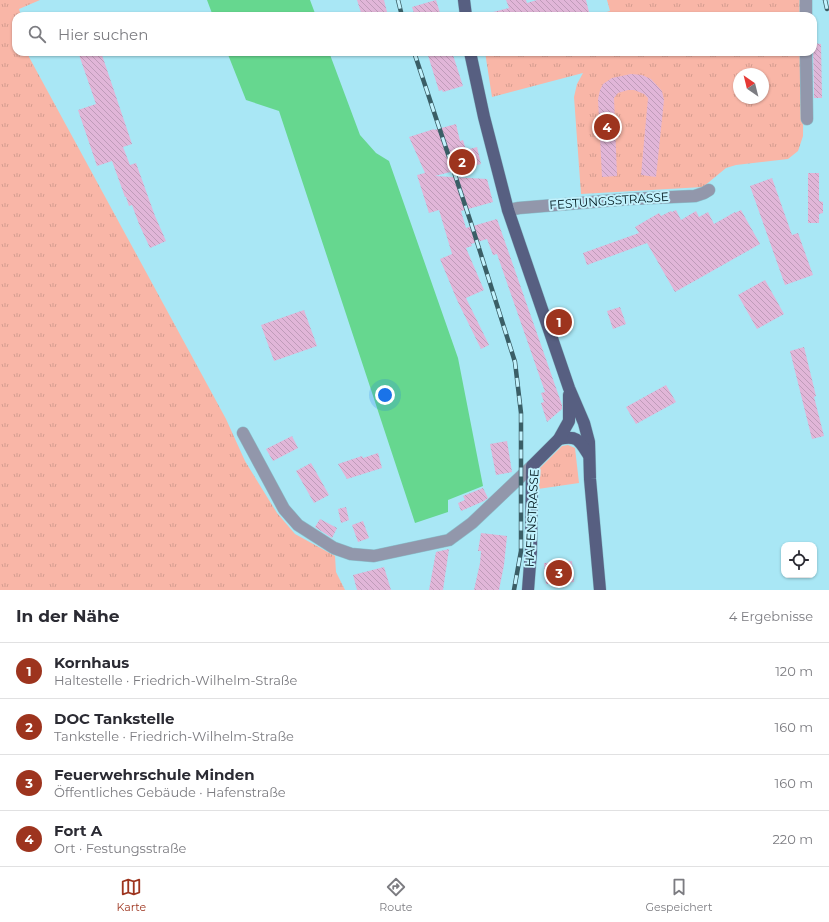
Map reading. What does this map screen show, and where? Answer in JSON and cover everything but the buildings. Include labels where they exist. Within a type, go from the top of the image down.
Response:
[{"type":"main road","points":[[464,0],[466,12]]},
{"type":"main road","points":[[471,56],[484,117],[508,210],[569,388],[584,423],[589,442],[588,454],[600,590]]},
{"type":"main road","name":"HAFENSTRASSE","points":[[528,590],[531,551],[532,466],[559,439],[570,421],[569,388]]},
{"type":"main road","points":[[559,439],[567,437],[575,438],[580,442],[588,454]]},
{"type":"street","points":[[806,0],[806,12]]},
{"type":"street","points":[[806,56],[807,119]]},
{"type":"street","name":"FESTUNGSSTRASSE","points":[[508,210],[614,200],[695,196],[709,190]]},
{"type":"street","points":[[243,433],[284,509],[298,525],[334,548],[351,554],[374,556],[449,540],[472,523],[532,466]]},
{"type":"green space","points":[[0,0],[40,0],[19,9],[20,12],[12,12],[12,56],[29,56],[226,419],[245,461],[277,513],[295,534],[335,556],[336,572],[345,590],[0,590]]},
{"type":"green space","points":[[607,0],[804,0],[804,12],[607,12],[610,11]]},
{"type":"green space","points":[[486,56],[804,56],[803,136],[798,151],[788,159],[736,165],[726,168],[703,187],[581,194],[574,97],[577,84],[583,73],[492,97]]},
{"type":"green space","points":[[568,445],[575,448],[579,483],[538,489],[539,469],[562,446]]},
{"type":"shaded area","points":[[207,0],[310,0],[314,12],[212,12]]},
{"type":"shaded area","points":[[229,56],[330,56],[360,135],[376,153],[389,161],[458,358],[483,486],[448,500],[448,512],[415,523],[279,111],[246,100]]},
{"type":"railway","points":[[398,0],[401,12]]},
{"type":"railway","points":[[825,0],[827,9]]},
{"type":"railway","points":[[415,56],[471,223],[515,362],[521,413],[521,551],[514,590]]},
{"type":"place","name":"Fort A","points":[[607,127]]},
{"type":"place","name":"DOC Tankstelle","points":[[462,162]]},
{"type":"place","name":"Kornhaus","points":[[559,322]]},
{"type":"place","name":"Feuerwehrschule Minden","points":[[559,573]]}]
